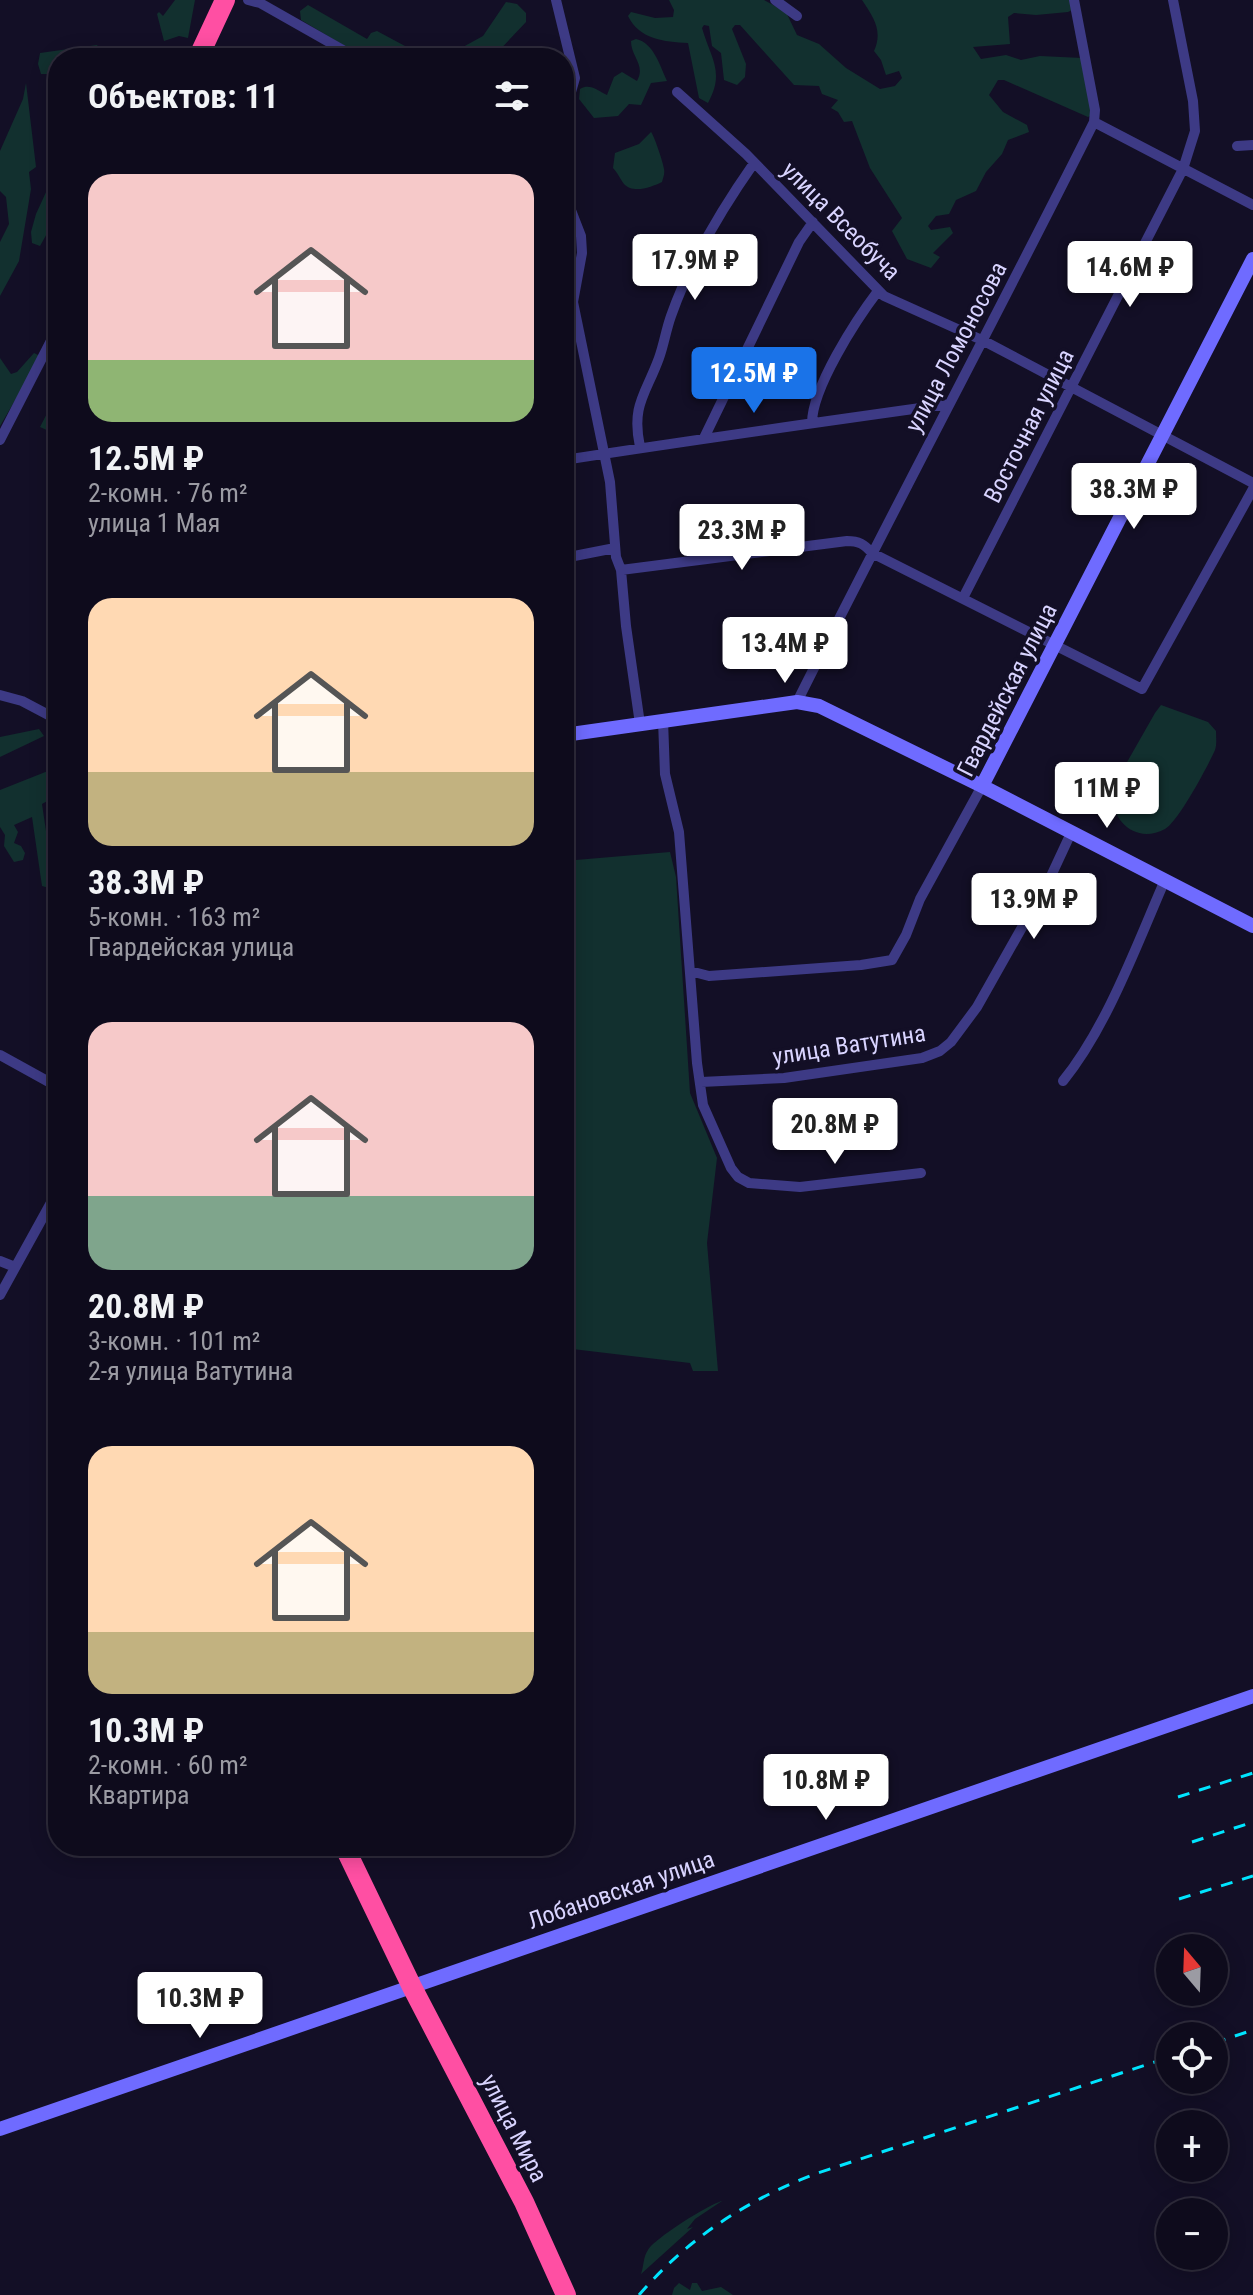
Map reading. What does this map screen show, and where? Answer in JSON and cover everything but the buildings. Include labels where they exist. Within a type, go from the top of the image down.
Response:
[{"type":"highway","points":[[203,48],[225,0]]},
{"type":"highway","name":"улица Мира","points":[[349,1856],[412,1987],[530,2215],[566,2295]]},
{"type":"street","points":[[248,0],[260,3],[339,48]]},
{"type":"street","points":[[556,0],[570,48]]},
{"type":"street","points":[[775,0],[797,16]]},
{"type":"street","points":[[1074,0],[1095,110],[1094,122],[1253,205]]},
{"type":"street","name":"Восточная улица","points":[[963,598],[1183,169],[1195,131],[1193,101],[1173,0]]},
{"type":"street","name":"улица Всеобуча","points":[[677,92],[754,163],[878,291],[984,341],[1253,483]]},
{"type":"street","name":"улица Ломоносова","points":[[797,702],[1094,122]]},
{"type":"street","points":[[1237,146],[1253,145]]},
{"type":"street","points":[[640,447],[636,427],[641,394],[658,359],[671,316],[723,208],[754,163]]},
{"type":"street","points":[[574,218],[581,236],[582,253],[574,297]]},
{"type":"street","points":[[704,438],[799,242],[813,222]]},
{"type":"street","name":"Гвардейская улица","points":[[690,971],[709,976],[892,960],[920,899],[982,786],[1253,259]]},
{"type":"street","points":[[812,423],[817,395],[864,309],[878,291]]},
{"type":"street","points":[[574,307],[605,453],[640,724]]},
{"type":"street","points":[[0,440],[48,346]]},
{"type":"street","points":[[574,458],[949,404]]},
{"type":"street","points":[[621,570],[847,541],[863,544],[872,553],[1142,689],[1253,489]]},
{"type":"street","points":[[574,556],[615,548]]},
{"type":"street","points":[[0,695],[22,701],[48,715]]},
{"type":"street","points":[[574,734],[797,702],[819,706],[1253,926]]},
{"type":"street","points":[[663,720],[665,774],[679,832],[703,1105],[731,1168],[738,1177],[749,1183],[800,1187],[921,1173]]},
{"type":"street","name":"улица Ватутина","points":[[701,1082],[784,1078],[922,1058],[940,1051],[951,1042],[977,1007],[1051,876],[1071,833]]},
{"type":"street","points":[[1063,1081],[1082,1054],[1111,1000],[1165,880]]},
{"type":"street","points":[[0,1055],[48,1081]]},
{"type":"street","points":[[0,1295],[48,1208]]},
{"type":"street","points":[[0,1261],[15,1267]]},
{"type":"street","name":"Лобановская улица","points":[[0,2129],[1253,1696]]},
{"type":"green space","points":[[175,0],[195,0],[188,38],[179,36],[164,41],[157,14],[159,12],[163,16]]},
{"type":"green space","points":[[669,0],[764,0],[786,12],[797,35],[819,44],[846,68],[880,89],[895,86],[902,78],[899,71],[886,75],[874,51],[878,37],[876,25],[862,0],[1071,0],[1072,10],[1068,12],[1036,15],[1014,13],[1008,17],[1010,44],[973,47],[981,59],[1006,55],[1021,60],[1040,56],[1082,58],[1092,115],[1088,117],[998,80],[989,95],[1003,112],[1027,125],[1029,132],[1008,140],[976,191],[956,200],[949,214],[936,216],[928,226],[931,230],[950,227],[953,233],[933,253],[940,257],[931,268],[907,259],[892,231],[902,218],[870,168],[852,121],[844,122],[838,112],[831,108],[838,100],[822,94],[819,86],[794,85],[740,25],[732,29],[746,64],[745,77],[737,85],[724,80],[721,53],[712,46],[709,26],[702,28],[712,57],[716,83],[708,103],[699,98],[688,43],[661,40],[645,34],[628,16],[631,12],[655,18],[673,17],[674,10]]},
{"type":"green space","points":[[506,2],[517,4],[526,13],[526,22],[501,48],[461,48],[483,36]]},
{"type":"green space","points":[[308,5],[367,39],[377,31],[405,46],[348,48],[301,20],[300,11]]},
{"type":"green space","points":[[636,39],[652,50],[667,81],[651,83],[641,105],[629,104],[618,116],[594,118],[579,99],[580,89],[591,87],[607,95],[614,77],[622,72],[637,81],[640,70],[631,41]]},
{"type":"green space","points":[[48,52],[48,74],[41,74],[38,64],[40,53]]},
{"type":"green space","points":[[26,83],[36,167],[29,172],[31,189],[19,261],[0,296],[0,242],[9,224],[6,197],[0,191],[0,151],[23,99]]},
{"type":"green space","points":[[651,132],[664,166],[662,182],[643,189],[632,189],[624,184],[613,168],[615,153],[639,144]]},
{"type":"green space","points":[[48,188],[48,232],[40,246],[32,243],[31,232]]},
{"type":"green space","points":[[34,353],[38,355],[38,361],[0,426],[0,358],[11,374],[17,372]]},
{"type":"green space","points":[[48,411],[48,431],[40,427]]},
{"type":"green space","points":[[1161,705],[1208,722],[1216,731],[1216,745],[1192,793],[1171,824],[1165,829],[1142,834],[1124,825],[1118,817],[1114,807],[1114,785]]},
{"type":"green space","points":[[39,729],[44,736],[0,757],[0,737]]},
{"type":"green space","points":[[48,771],[48,801],[42,804],[48,844],[48,888],[42,886],[32,817],[14,825],[18,832],[14,843],[21,846],[25,853],[23,860],[14,862],[4,846],[5,835],[0,827],[0,790]]},
{"type":"green space","points":[[670,852],[676,877],[690,1093],[717,1158],[707,1243],[718,1371],[693,1371],[690,1363],[574,1349],[574,860]]},
{"type":"green space","points":[[722,2201],[695,2219],[687,2229],[693,2227],[641,2274],[645,2256],[652,2245],[682,2222]]},
{"type":"green space","points":[[679,2283],[690,2290],[692,2283],[697,2283],[702,2291],[721,2287],[733,2295],[672,2295]]},
{"type":"railway","points":[[1178,1797],[1253,1773]]},
{"type":"railway","points":[[1192,1842],[1253,1822]]},
{"type":"railway","points":[[1179,1899],[1253,1876]]},
{"type":"railway","points":[[1228,2038],[1253,2030]]},
{"type":"railway","points":[[639,2295],[699,2238],[744,2208],[792,2183],[1156,2062]]}]
